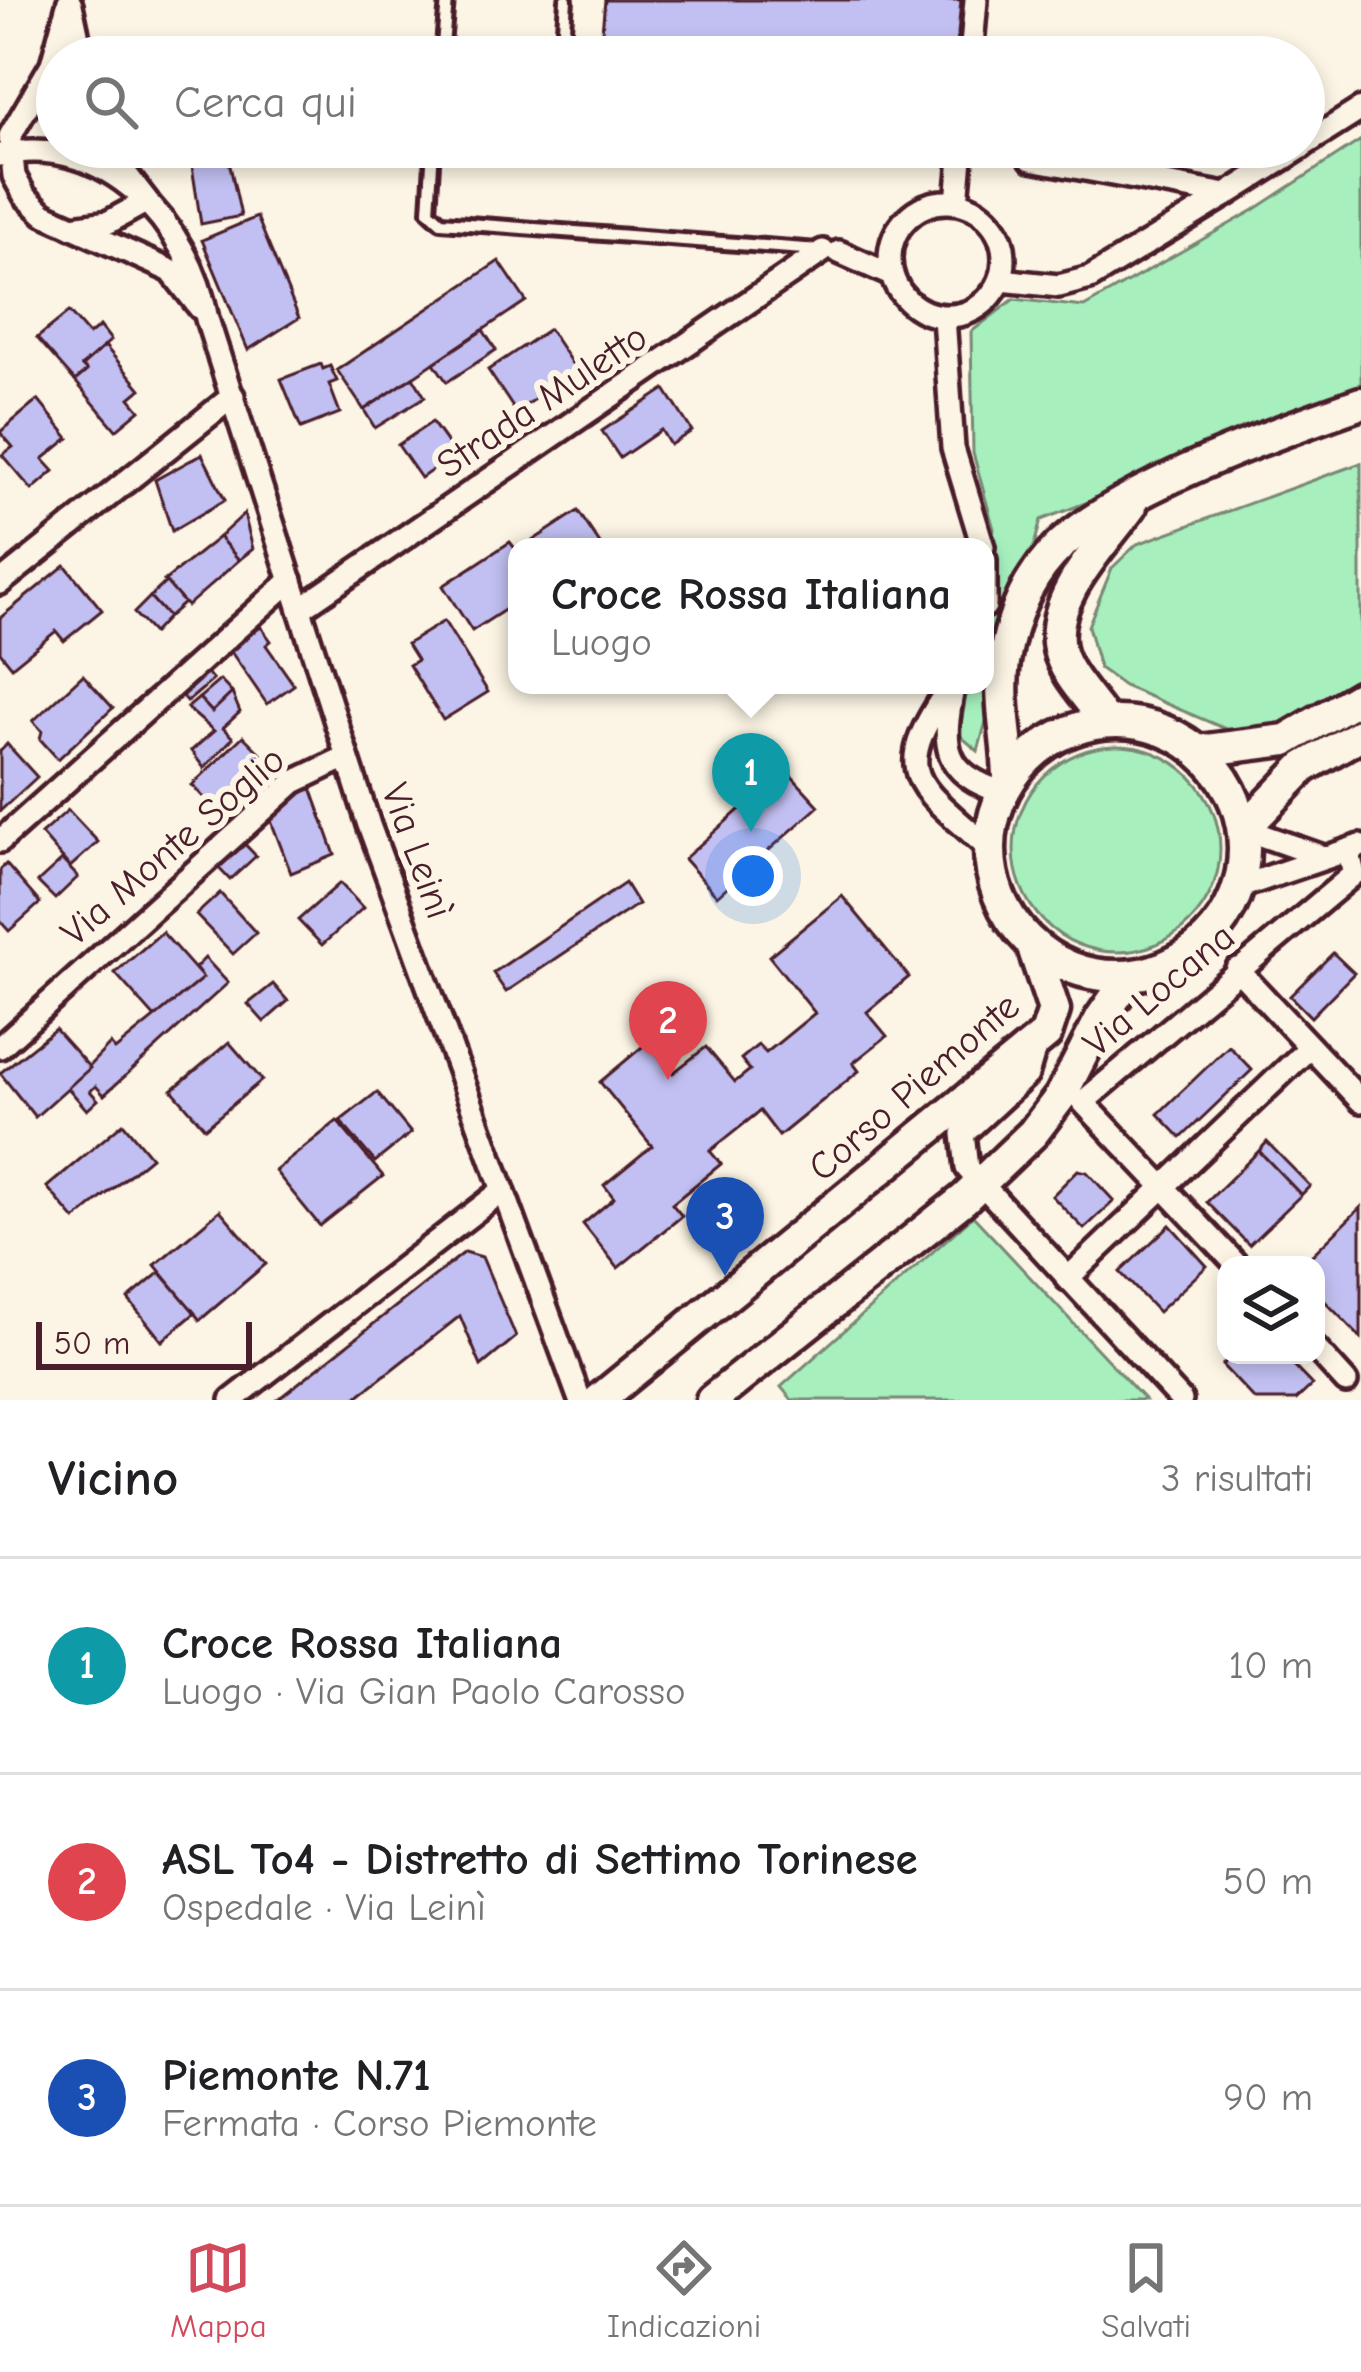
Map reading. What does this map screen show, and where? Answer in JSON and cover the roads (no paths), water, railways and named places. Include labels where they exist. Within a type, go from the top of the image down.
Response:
[{"type":"main road","points":[[1006,787],[1034,752],[1067,731],[1106,722],[1138,723],[1171,733],[1199,751],[1235,799],[1244,829],[1240,886],[1224,920],[1199,948],[1167,967],[1130,976],[1095,974],[1062,964],[1033,944],[1010,917],[994,884],[989,849],[1006,787],[1004,665],[1026,589],[1072,533],[1138,496],[1361,403]]},
{"type":"main road","points":[[1106,722],[1059,650],[1060,621],[1082,572],[1138,496]]},
{"type":"main road","points":[[1199,751],[1286,740],[1361,696]]},
{"type":"main road","points":[[1244,829],[1304,767],[1361,734]]},
{"type":"main road","name":"Corso Piemonte","points":[[599,1400],[1036,1044],[1053,1023],[1054,1010],[1033,944]]},
{"type":"main road","points":[[712,1400],[979,1184],[1046,1118],[1130,976]]},
{"type":"street","points":[[69,0],[77,36]]},
{"type":"street","points":[[63,36],[69,0]]},
{"type":"street","points":[[973,36],[976,0]]},
{"type":"street","points":[[36,88],[4,154],[25,196],[68,227],[172,271],[207,320]]},
{"type":"street","points":[[1325,132],[1361,109]]},
{"type":"street","points":[[4,154],[36,152]]},
{"type":"street","points":[[102,168],[147,201]]},
{"type":"street","points":[[121,168],[190,259],[207,320]]},
{"type":"street","points":[[957,202],[960,168]]},
{"type":"street","points":[[1080,168],[1226,195]]},
{"type":"street","points":[[1001,280],[1058,286],[1090,278],[1268,168]]},
{"type":"street","points":[[68,227],[109,222],[147,201]]},
{"type":"street","points":[[957,202],[973,208],[997,231],[1003,247],[1001,280],[978,308],[944,317],[910,304],[891,275],[890,245],[897,230],[923,206],[957,202]]},
{"type":"street","points":[[831,252],[890,245]]},
{"type":"street","points":[[831,252],[891,275]]},
{"type":"street","name":"Strada Muletto","points":[[299,609],[831,252]]},
{"type":"street","points":[[944,317],[953,448],[980,538]]},
{"type":"street","name":"Via Leinì","points":[[207,320],[346,758],[580,1400]]},
{"type":"street","points":[[0,583],[233,396]]},
{"type":"street","points":[[0,841],[291,580]]},
{"type":"street","points":[[946,694],[915,744],[914,767],[927,794],[989,849]]},
{"type":"street","points":[[951,694],[947,749],[957,768],[976,784],[1006,787]]},
{"type":"street","name":"Via Monte Soglio","points":[[0,1047],[294,782],[346,758]]},
{"type":"street","points":[[1244,829],[1323,857]]},
{"type":"street","points":[[1240,886],[1274,879],[1354,848]]},
{"type":"street","name":"Via Locana","points":[[1228,1256],[1083,1102],[1354,874],[1354,848]]},
{"type":"street","points":[[1237,969],[1361,1101]]},
{"type":"street","points":[[1036,1044],[1027,1075],[963,1134],[961,1149],[979,1184],[1180,1400]]},
{"type":"street","points":[[1067,1279],[1310,1047]]},
{"type":"street","points":[[232,1400],[503,1190]]},
{"type":"street","points":[[1325,1359],[1346,1382]]},
{"type":"lane","points":[[444,36],[447,0]]},
{"type":"lane","points":[[563,36],[566,0]]},
{"type":"lane","points":[[432,168],[429,211],[441,222],[831,252]]},
{"type":"place","name":"Croce Rossa Italiana","points":[[751,832]]},
{"type":"place","name":"ASL To4 - Distretto di Settimo Torinese","points":[[668,1080]]},
{"type":"place","name":"Piemonte N.71","points":[[725,1276]]}]
